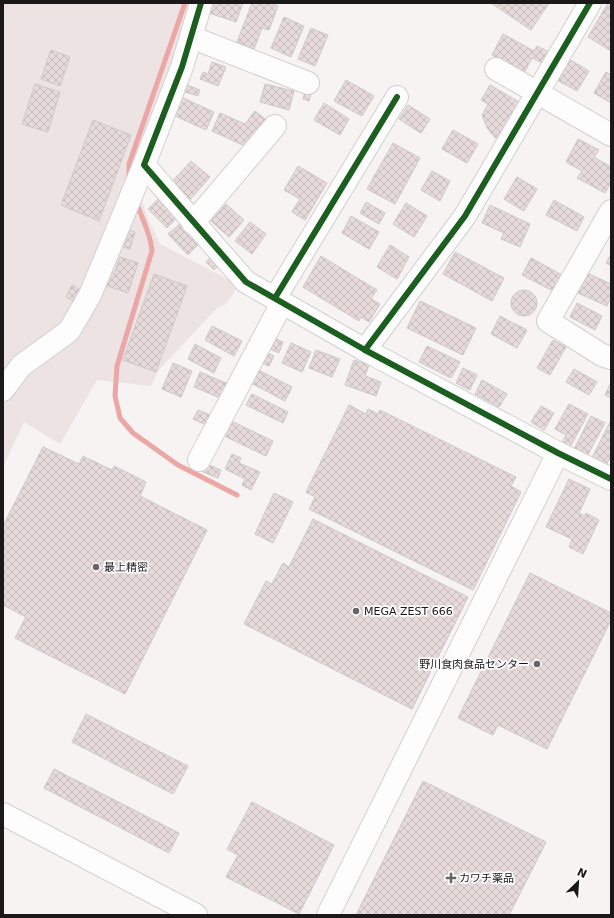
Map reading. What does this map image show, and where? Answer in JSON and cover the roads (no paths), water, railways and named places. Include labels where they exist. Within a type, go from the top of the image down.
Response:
[{"type":"street","points":[[3,390],[21,366],[69,331],[90,295],[144,165],[182,67],[200,3]]},
{"type":"street","points":[[365,350],[465,216],[590,3]]},
{"type":"street","points":[[191,37],[308,83]]},
{"type":"street","points":[[496,69],[611,135]]},
{"type":"street","points":[[199,460],[278,301],[397,97]]},
{"type":"street","points":[[193,223],[275,126]]},
{"type":"street","points":[[144,165],[246,282],[365,350],[558,454],[611,479]]},
{"type":"street","points":[[611,211],[548,321],[602,355],[611,358]]},
{"type":"street","points":[[328,915],[558,454]]},
{"type":"street","points":[[3,814],[196,915]]},
{"type":"waterway","points":[[129,179],[129,164],[185,3]]},
{"type":"waterway","points":[[136,202],[148,233],[152,251],[117,366],[115,396],[120,418],[133,433],[178,465],[237,495]]},
{"type":"place","name":"最上精密","points":[[96,567]]},
{"type":"place","name":"MEGA ZEST 666","points":[[356,611]]},
{"type":"place","name":"野川食肉食品センター","points":[[537,664]]},
{"type":"place","name":"カワチ薬品","points":[[451,878]]}]
